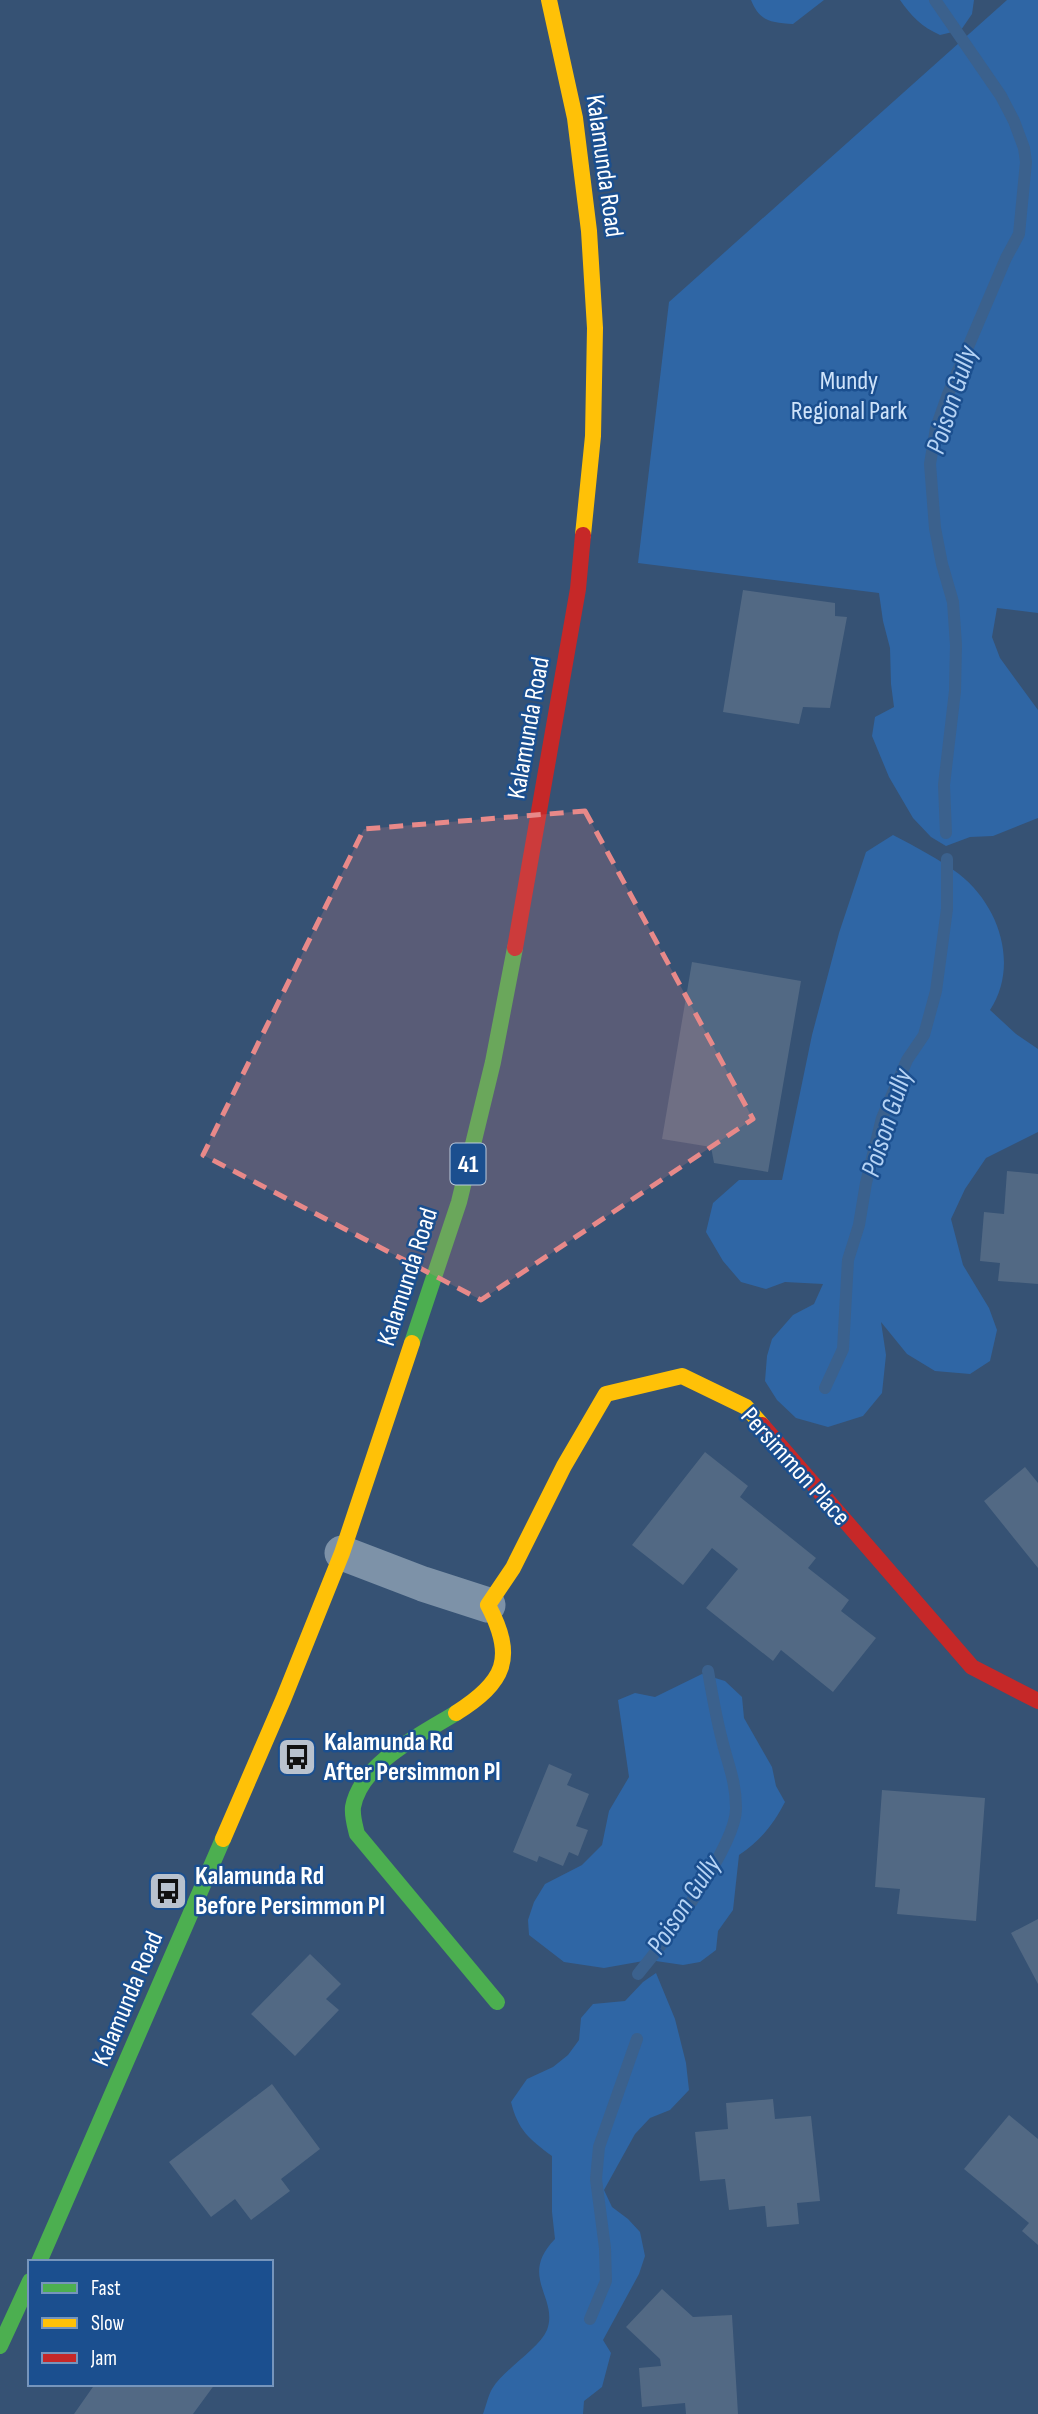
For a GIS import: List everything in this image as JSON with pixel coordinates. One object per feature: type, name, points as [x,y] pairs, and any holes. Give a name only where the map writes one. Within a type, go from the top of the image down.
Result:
[{"type":"main road","name":"Kalamunda Road","points":[[39,2260],[160,1988],[283,1700],[342,1553],[459,1202],[494,1062],[523,911],[578,589],[593,436],[595,328],[589,231],[575,118],[549,0]]},
{"type":"main road","name":"Persimmon Place","points":[[488,1605],[513,1568],[564,1466],[606,1394],[682,1376],[746,1407],[972,1667],[1038,1701]]},
{"type":"main road","points":[[488,1605],[501,1630],[504,1666],[492,1686],[468,1706],[395,1751],[372,1771],[360,1788],[353,1809],[357,1834],[497,2001]]},
{"type":"main road","points":[[0,2346],[28,2285]]},
{"type":"street","points":[[342,1553],[488,1605]]},
{"type":"highlighted area","points":[[585,811],[753,1119],[481,1300],[203,1155],[364,829]]},
{"type":"green space","points":[[751,0],[824,0],[793,24],[767,20],[758,13]]},
{"type":"green space","points":[[900,0],[974,0],[972,14],[961,30],[940,35],[917,20]]},
{"type":"green space","name":"Mundy Regional Park","points":[[1007,0],[1038,0],[1038,613],[997,608],[992,637],[1000,658],[1038,710],[1038,818],[993,836],[970,837],[946,846],[931,837],[913,818],[889,777],[872,736],[875,717],[894,707],[890,648],[879,593],[638,563],[669,302]]},
{"type":"green space","points":[[893,835],[959,874],[973,887],[994,919],[1004,956],[999,993],[990,1010],[1016,1034],[1038,1049],[1038,1132],[986,1158],[965,1189],[951,1219],[963,1265],[989,1308],[997,1330],[990,1361],[970,1374],[935,1371],[907,1354],[881,1322],[886,1355],[882,1393],[863,1416],[828,1427],[796,1418],[777,1400],[765,1381],[767,1356],[772,1339],[793,1315],[814,1304],[823,1284],[785,1282],[766,1289],[741,1282],[723,1261],[706,1232],[713,1203],[739,1180],[782,1180],[812,1035],[839,933],[866,852]]},
{"type":"green space","points":[[702,1674],[725,1681],[742,1697],[744,1718],[772,1767],[776,1786],[785,1802],[765,1832],[739,1855],[733,1910],[718,1931],[716,1950],[700,1962],[683,1965],[649,1960],[604,1968],[564,1962],[529,1935],[528,1920],[534,1902],[545,1884],[582,1865],[602,1845],[609,1811],[629,1777],[618,1700],[635,1693],[655,1697]]},
{"type":"green space","points":[[656,1973],[675,2019],[686,2063],[689,2090],[670,2110],[650,2118],[635,2134],[604,2190],[612,2207],[640,2232],[645,2256],[639,2274],[603,2340],[611,2353],[602,2387],[584,2401],[583,2414],[483,2414],[492,2389],[543,2337],[549,2318],[539,2276],[545,2252],[555,2239],[552,2156],[526,2133],[517,2120],[511,2102],[527,2079],[553,2067],[568,2055],[579,2040],[581,2018],[593,2004],[625,2001]]},
{"type":"building","points":[[743,590],[835,603],[835,616],[847,617],[830,708],[803,707],[799,724],[723,712]]},
{"type":"building","points":[[692,962],[801,981],[768,1172],[714,1163],[711,1147],[662,1139]]},
{"type":"building","points":[[1007,1171],[1038,1174],[1038,1284],[998,1281],[1000,1263],[980,1261],[984,1212],[1004,1214]]},
{"type":"building","points":[[705,1452],[748,1486],[740,1497],[816,1558],[808,1568],[849,1600],[841,1611],[876,1638],[833,1692],[781,1650],[773,1661],[706,1608],[738,1569],[712,1548],[683,1585],[632,1545]]},
{"type":"building","points":[[1025,1467],[1038,1483],[1038,1568],[984,1501]]},
{"type":"building","points":[[549,1764],[572,1774],[567,1785],[589,1794],[576,1826],[588,1830],[578,1856],[569,1852],[563,1866],[539,1856],[537,1862],[513,1852]]},
{"type":"building","points":[[882,1790],[985,1798],[976,1921],[897,1914],[900,1889],[875,1887]]},
{"type":"building","points":[[1038,1919],[1038,1984],[1011,1933]]},
{"type":"building","points":[[310,1954],[341,1984],[326,1999],[339,2010],[295,2056],[251,2014]]},
{"type":"building","points":[[272,2084],[320,2149],[281,2179],[290,2191],[251,2220],[235,2199],[211,2217],[169,2162]]},
{"type":"building","points":[[773,2099],[775,2119],[811,2116],[820,2201],[797,2203],[799,2224],[767,2227],[765,2206],[729,2210],[725,2179],[700,2181],[695,2132],[728,2129],[726,2103]]},
{"type":"building","points":[[1009,2115],[1038,2139],[1038,2245],[1022,2231],[1029,2223],[964,2169]]},
{"type":"building","points":[[662,2289],[693,2317],[732,2315],[738,2414],[686,2414],[685,2403],[642,2407],[639,2368],[661,2366],[660,2359],[626,2327]]},
{"type":"building","points":[[94,2386],[214,2386],[193,2414],[74,2414]]},
{"type":"waterway","name":"Poison Gully","points":[[935,0],[1001,96],[1014,121],[1026,162],[1019,234],[1006,258],[948,394],[936,428],[930,464],[935,528],[953,602],[956,645],[955,691],[944,785],[946,833]]},
{"type":"waterway","name":"Poison Gully","points":[[825,1388],[843,1349],[848,1260],[859,1225],[882,1118],[907,1060],[924,1035],[936,991],[947,909],[947,859]]},
{"type":"waterway","name":"Poison Gully","points":[[638,1974],[697,1894],[725,1845],[733,1825],[735,1790],[708,1671]]},
{"type":"waterway","points":[[590,2319],[606,2281],[605,2248],[596,2179],[599,2147],[637,2039]]},
{"type":"traffic: fast","points":[[412,1343],[459,1202],[493,1062],[515,948]]},
{"type":"traffic: fast","points":[[456,1713],[411,1740],[380,1763],[358,1791],[353,1817],[357,1834],[497,2002]]},
{"type":"traffic: fast","points":[[40,2260],[223,1839]]},
{"type":"traffic: fast","points":[[0,2346],[28,2285]]},
{"type":"traffic: slow","points":[[549,0],[575,118],[589,231],[595,328],[593,436],[583,535]]},
{"type":"traffic: slow","points":[[223,1839],[342,1553],[412,1343]]},
{"type":"traffic: slow","points":[[456,1713],[486,1690],[501,1667],[502,1640],[488,1605],[513,1568],[564,1466],[606,1394],[682,1376],[746,1407],[762,1425]]},
{"type":"traffic: jam","points":[[515,948],[578,589],[583,535]]},
{"type":"traffic: jam","points":[[762,1425],[972,1667],[1038,1701]]},
{"type":"place","name":"Kalamunda Rd After Persimmon Pl","points":[[297,1757]]},
{"type":"place","name":"Kalamunda Rd Before Persimmon Pl","points":[[168,1891]]}]
